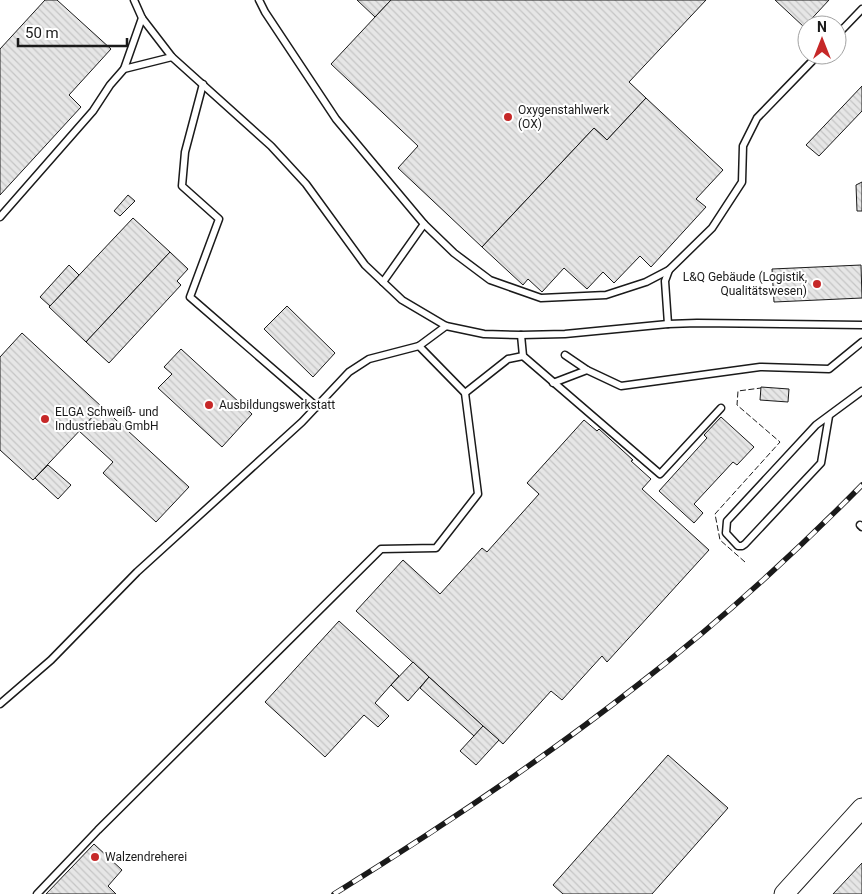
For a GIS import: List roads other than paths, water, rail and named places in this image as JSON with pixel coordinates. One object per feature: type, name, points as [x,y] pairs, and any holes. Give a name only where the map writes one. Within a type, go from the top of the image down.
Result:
[{"type":"main road","points":[[784,894],[862,808]]},
{"type":"lane","points":[[134,0],[142,18],[172,57],[271,146],[306,184],[365,266],[402,300],[446,326],[484,334],[522,335],[575,334],[668,324],[862,325]]},
{"type":"lane","points":[[259,0],[336,119],[424,224],[454,253],[490,280],[541,298],[606,295],[646,282],[669,270],[712,228],[742,182],[743,146],[757,118],[808,65]]},
{"type":"lane","points":[[847,25],[862,10]]},
{"type":"lane","points":[[0,217],[94,112],[110,85],[124,68],[142,18]]},
{"type":"lane","points":[[124,68],[172,57]]},
{"type":"lane","points":[[203,84],[185,152],[182,186],[219,219],[190,297],[317,407]]},
{"type":"lane","points":[[383,282],[424,224]]},
{"type":"lane","points":[[668,324],[665,280],[669,270]]},
{"type":"lane","points":[[0,704],[51,660],[137,572],[234,485],[317,407],[350,372],[369,359],[419,346],[446,326]]},
{"type":"lane","points":[[522,335],[523,356],[552,383],[660,474],[721,408]]},
{"type":"lane","points":[[565,355],[587,370],[621,386],[760,367],[829,368],[862,342]]},
{"type":"lane","points":[[37,894],[98,830],[381,549],[436,548],[478,494],[465,393],[419,346]]},
{"type":"lane","points":[[465,393],[508,359],[523,356]]},
{"type":"lane","points":[[552,383],[587,370]]},
{"type":"lane","points":[[829,416],[821,463],[745,544],[738,546],[726,534],[727,521],[816,425],[862,391]]},
{"type":"railway","points":[[334,894],[490,793],[565,740],[639,684],[754,588],[862,485]]},
{"type":"place","name":"Oxygenstahlwerk (OX)","points":[[508,117]]},
{"type":"place","name":"L&Q Gebäude (Logistik, Qualitätswesen)","points":[[817,284]]},
{"type":"place","name":"Ausbildungswerkstatt","points":[[209,405]]},
{"type":"place","name":"ELGA Schweiß- und Industriebau GmbH","points":[[45,419]]},
{"type":"place","name":"Walzendreherei","points":[[95,857]]}]
